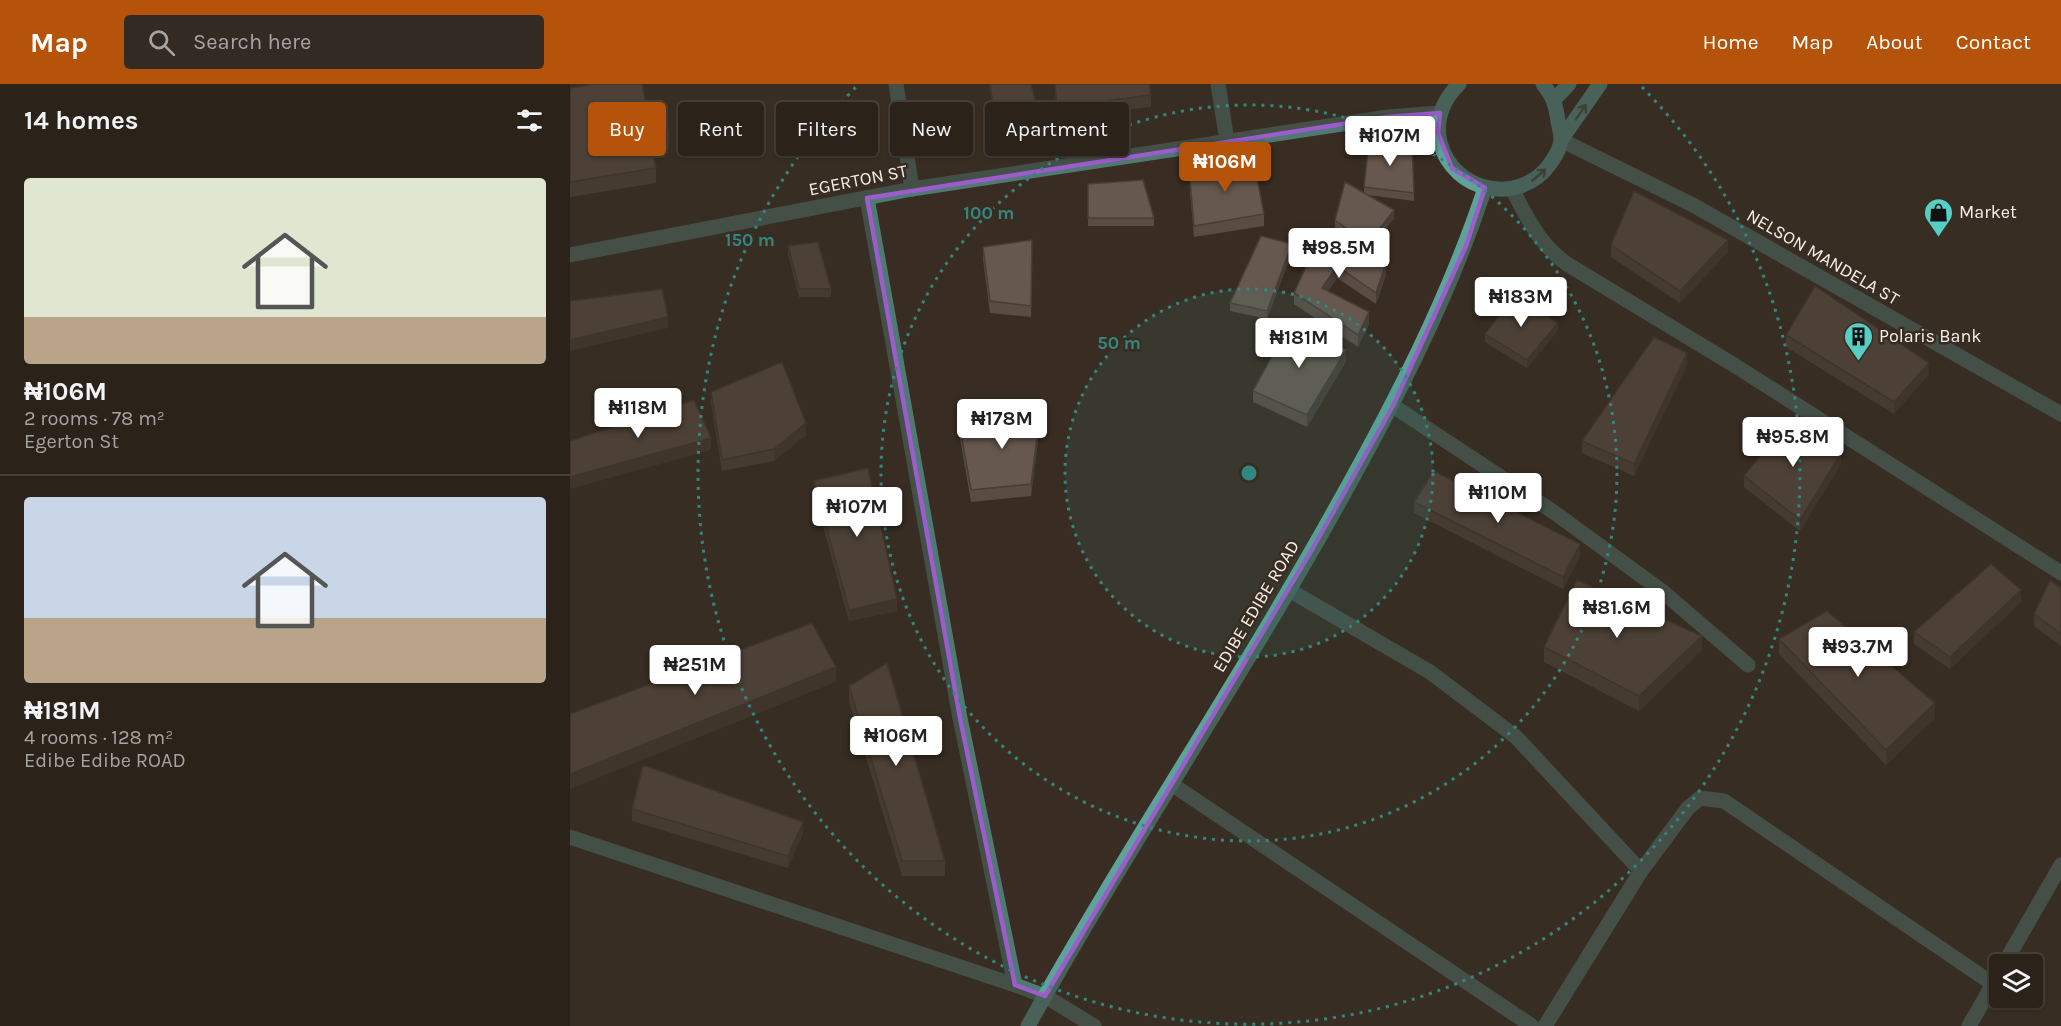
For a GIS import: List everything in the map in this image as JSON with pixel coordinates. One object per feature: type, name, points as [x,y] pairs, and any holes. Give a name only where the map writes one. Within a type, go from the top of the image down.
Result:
[{"type":"main road","points":[[1459,84],[1449,94],[1440,113],[1438,132],[1448,160],[1467,180],[1485,188],[1512,189],[1530,183],[1545,172],[1555,157],[1561,140],[1600,84]]},
{"type":"main road","points":[[1543,84],[1555,99],[1561,140]]},
{"type":"main road","points":[[1555,99],[1569,84]]},
{"type":"main road","name":"EDIBE EDIBE ROAD","points":[[1028,1026],[1288,590],[1393,406],[1466,246],[1485,188]]},
{"type":"street","points":[[896,84],[912,189]]},
{"type":"street","points":[[1218,84],[1227,141]]},
{"type":"street","name":"EGERTON ST","points":[[570,255],[912,189],[1388,117],[1440,113]]},
{"type":"street","name":"NELSON MANDELA ST","points":[[1561,140],[1693,205],[2061,414]]},
{"type":"street","points":[[1512,189],[1536,235],[1550,252],[1575,270],[1734,365],[2061,573]]},
{"type":"street","points":[[867,198],[960,718],[1015,985]]},
{"type":"street","points":[[1393,406],[1555,513],[1653,584],[1748,665]]},
{"type":"street","points":[[1288,590],[1430,672],[1516,737],[1641,871]]},
{"type":"street","points":[[1173,785],[1532,1026]]},
{"type":"street","points":[[1545,1026],[1641,871],[1688,808],[1700,798],[1724,801],[1989,973]]},
{"type":"street","points":[[570,837],[1015,985],[1045,996],[1095,1026]]},
{"type":"street","points":[[2011,954],[2056,888],[2061,865]]},
{"type":"street","points":[[1969,1026],[1989,990]]},
{"type":"highlighted area","points":[[1440,113],[1438,133],[1452,168],[1485,188],[1466,246],[1393,406],[1313,548],[1045,996],[1015,985],[960,718],[867,198],[1388,117]]},
{"type":"building","points":[[595,84],[642,84],[645,102],[588,102],[588,156],[654,156],[656,168],[570,182],[570,88]]},
{"type":"building","points":[[990,84],[1031,84],[1036,102],[993,102]]},
{"type":"building","points":[[1055,84],[1149,84],[1151,95],[1096,102],[1057,102]]},
{"type":"building","points":[[666,118],[669,133],[666,134]]},
{"type":"building","points":[[1369,141],[1412,145],[1414,193],[1364,187]]},
{"type":"building","points":[[1254,162],[1264,214],[1194,226],[1189,169]]},
{"type":"building","points":[[1143,180],[1154,218],[1088,218],[1088,184]]},
{"type":"building","points":[[1345,182],[1394,210],[1368,244],[1335,220]]},
{"type":"building","points":[[1634,191],[1728,240],[1680,291],[1611,245]]},
{"type":"building","points":[[1323,229],[1386,263],[1376,293],[1337,266],[1322,288],[1369,312],[1358,335],[1294,293]]},
{"type":"building","points":[[1261,236],[1292,244],[1267,311],[1230,303]]},
{"type":"building","points":[[1032,240],[1031,306],[990,301],[983,247]]},
{"type":"building","points":[[818,242],[831,289],[799,289],[788,246]]},
{"type":"building","name":"Polaris Bank","points":[[1815,286],[1929,363],[1894,402],[1786,335]]},
{"type":"building","points":[[662,289],[668,317],[570,340],[570,301]]},
{"type":"building","points":[[1514,295],[1558,323],[1527,360],[1485,334]]},
{"type":"building","points":[[1291,321],[1346,350],[1307,415],[1253,391]]},
{"type":"building","points":[[1654,337],[1687,353],[1634,464],[1582,441]]},
{"type":"building","points":[[782,362],[806,423],[774,449],[722,460],[711,392]]},
{"type":"building","points":[[694,400],[711,438],[570,477],[570,441]]},
{"type":"building","points":[[1041,406],[1031,484],[971,490],[960,427]]},
{"type":"building","points":[[1789,419],[1841,453],[1800,520],[1744,476]]},
{"type":"building","points":[[868,468],[897,599],[849,610],[814,481]]},
{"type":"building","points":[[1434,471],[1580,544],[1563,577],[1414,502]]},
{"type":"building","points":[[1991,564],[2021,590],[1950,657],[1914,632]]},
{"type":"building","points":[[1577,580],[1702,636],[1639,696],[1544,647]]},
{"type":"building","points":[[2050,580],[2061,588],[2061,634],[2034,614]]},
{"type":"building","points":[[1827,611],[1935,703],[1886,750],[1779,639]]},
{"type":"building","points":[[812,623],[836,667],[570,774],[570,714]]},
{"type":"building","points":[[887,663],[945,861],[902,861],[849,686]]},
{"type":"building","points":[[643,765],[803,822],[788,856],[632,809]]},
{"type":"place","name":"Market","points":[[1938,238]]},
{"type":"place","name":"Polaris Bank","points":[[1858,362]]}]
